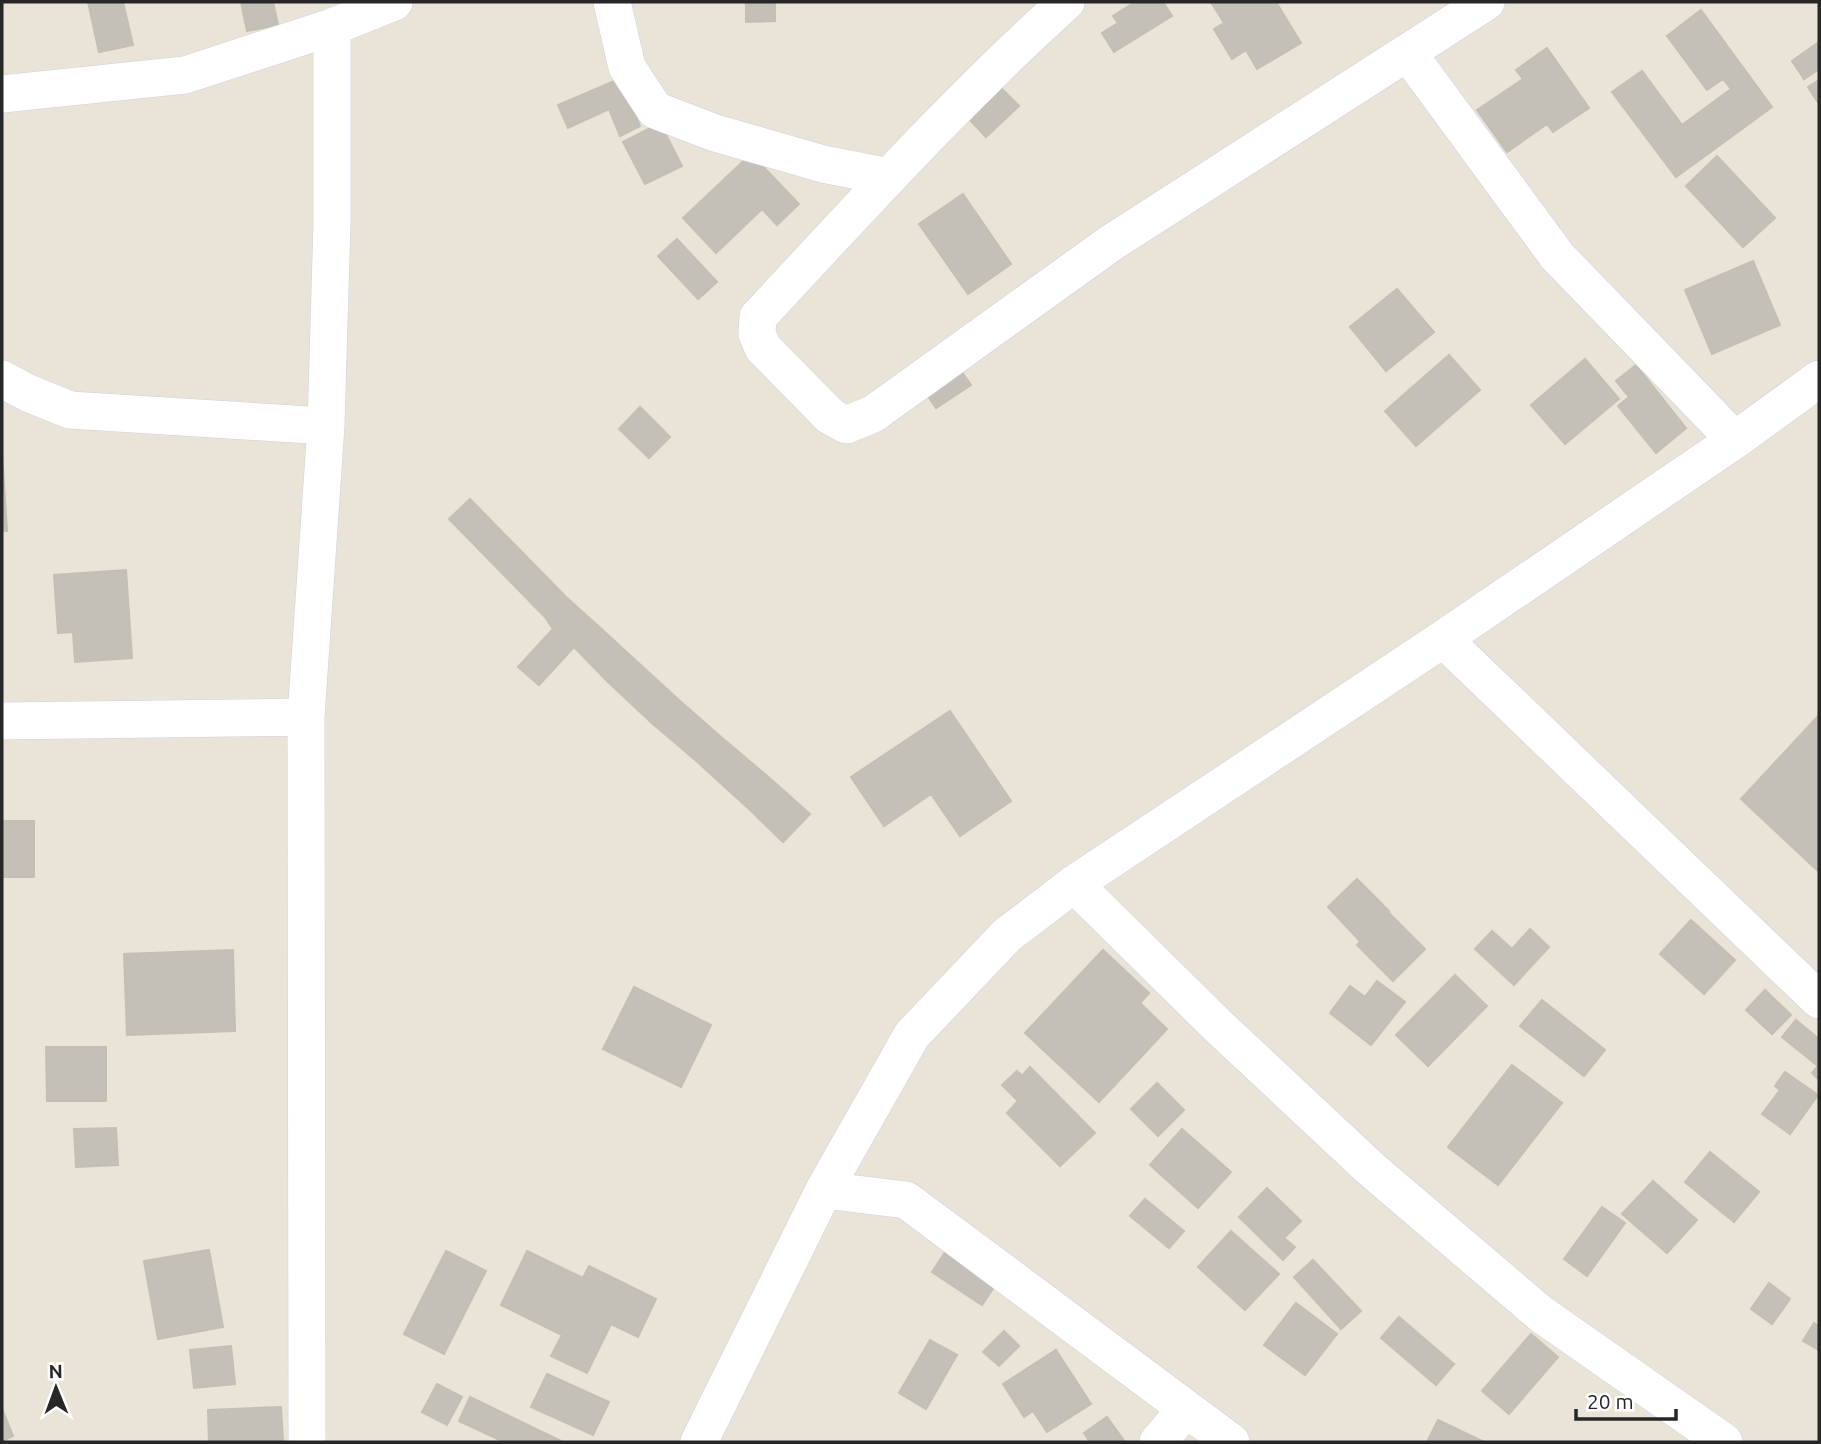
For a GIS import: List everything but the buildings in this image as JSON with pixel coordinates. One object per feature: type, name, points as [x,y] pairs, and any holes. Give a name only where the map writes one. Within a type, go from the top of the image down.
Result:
[{"type":"street","points":[[2,94],[185,75],[332,27],[394,2]]},
{"type":"street","points":[[612,2],[627,68],[655,110],[715,133],[823,164],[889,177]]},
{"type":"street","points":[[1066,2],[1024,40],[889,177],[758,317],[757,334],[763,348],[830,416],[846,425],[873,414],[1111,243],[1486,2]]},
{"type":"street","points":[[307,1442],[306,717],[326,426],[332,220],[332,27]]},
{"type":"street","points":[[1408,53],[1557,256],[1735,440]]},
{"type":"street","points":[[2,379],[70,410],[326,426]]},
{"type":"street","points":[[699,1442],[824,1190],[912,1035],[1007,935],[1074,884],[1443,639],[1735,440],[1819,379]]},
{"type":"street","points":[[1443,639],[1819,1000]]},
{"type":"street","points":[[2,721],[306,717]]},
{"type":"street","points":[[1074,884],[1217,1025],[1392,1187],[1541,1314],[1724,1442]]},
{"type":"street","points":[[824,1190],[906,1200],[1231,1442]]},
{"type":"street","points":[[1158,1442],[1186,1409]]}]
